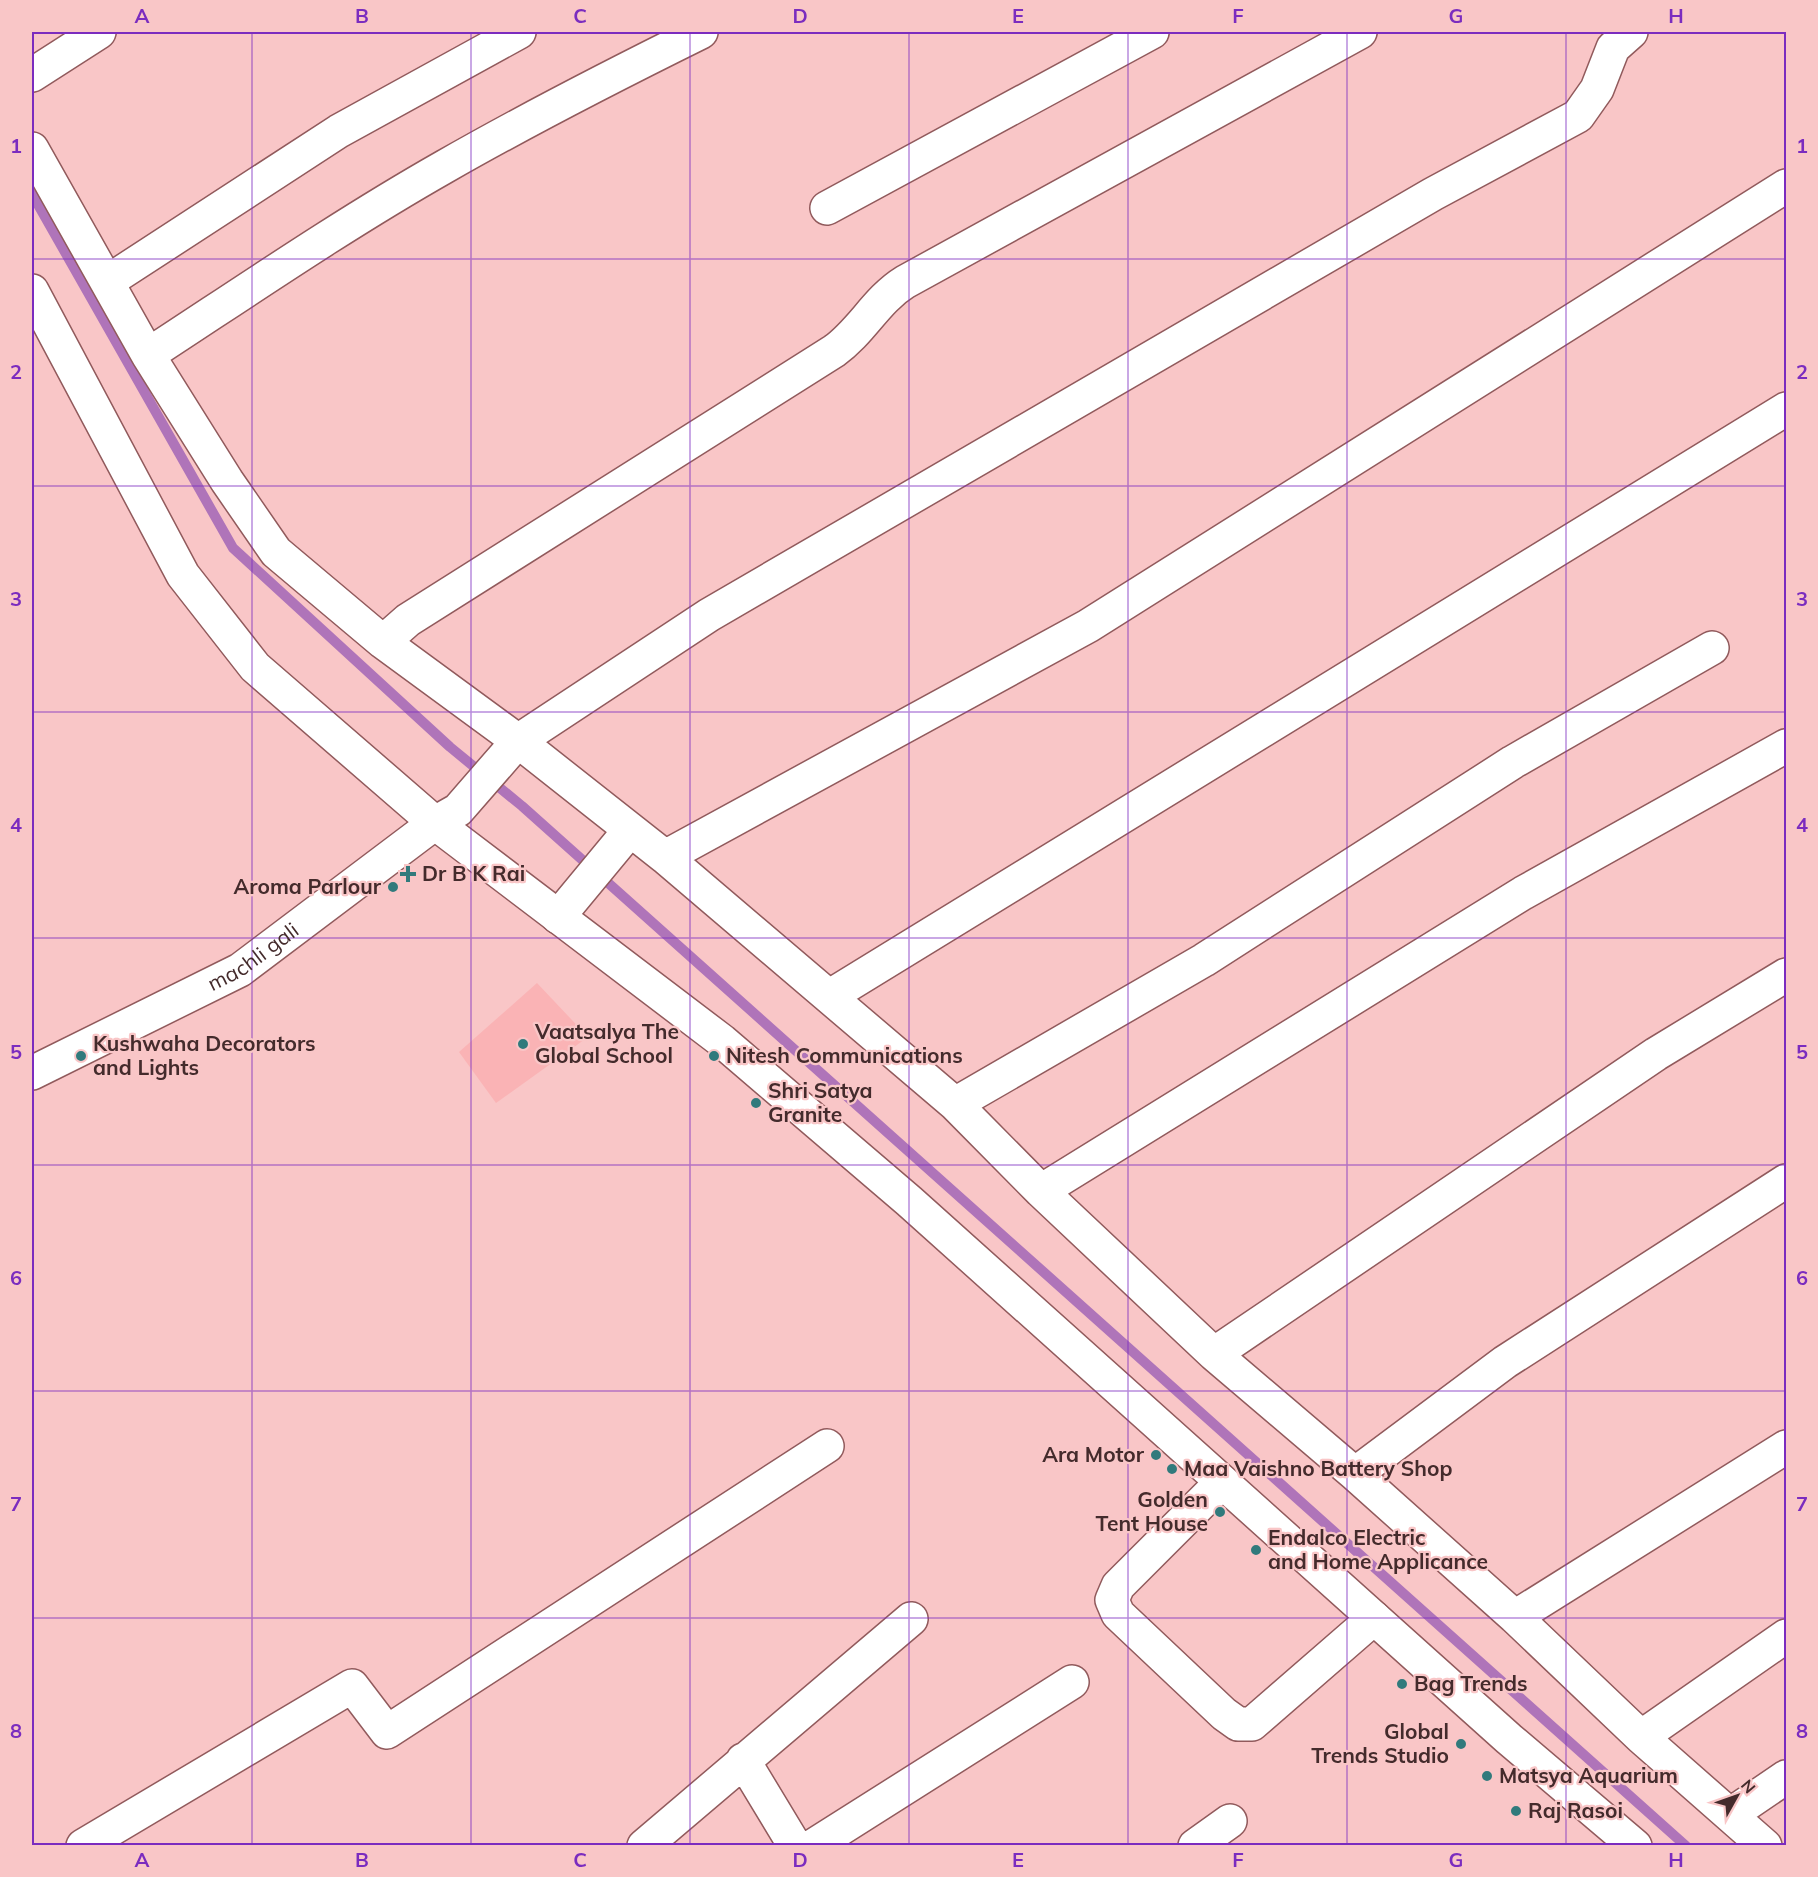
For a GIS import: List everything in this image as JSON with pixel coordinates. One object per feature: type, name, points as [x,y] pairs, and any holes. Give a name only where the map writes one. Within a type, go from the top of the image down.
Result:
[{"type":"street","points":[[32,75],[99,32]]},
{"type":"street","points":[[107,282],[339,131],[519,32]]},
{"type":"street","points":[[148,355],[344,227],[442,168],[536,116],[701,32]]},
{"type":"street","points":[[827,208],[1152,32]]},
{"type":"street","points":[[382,642],[408,620],[834,351],[855,334],[879,301],[905,282],[1360,32]]},
{"type":"street","name":"machli gali","points":[[32,1073],[240,970],[446,817],[509,751],[730,603],[1433,194],[1578,116],[1596,89],[1613,48],[1631,32]]},
{"type":"street","points":[[32,149],[148,355],[227,482],[276,552],[509,751],[624,837],[665,857],[955,1104],[1041,1191],[1214,1354],[1355,1474],[1515,1617],[1641,1737],[1765,1845]]},
{"type":"street","points":[[665,857],[1088,626],[1786,186]]},
{"type":"street","points":[[32,291],[183,575],[255,667],[446,817],[567,906],[909,1201],[1509,1739],[1635,1845]]},
{"type":"street","points":[[830,996],[1786,409]]},
{"type":"street","points":[[955,1104],[1204,960],[1513,762],[1712,648]]},
{"type":"street","points":[[1041,1191],[1523,893],[1786,746]]},
{"type":"street","points":[[567,906],[624,837]]},
{"type":"street","points":[[1214,1354],[1656,1054],[1786,975]]},
{"type":"street","points":[[1355,1474],[1505,1362],[1786,1181]]},
{"type":"street","points":[[83,1845],[352,1686],[387,1732],[827,1446]]},
{"type":"street","points":[[1515,1617],[1786,1447]]},
{"type":"street","points":[[1222,1482],[1118,1586],[1112,1600],[1118,1614],[1224,1714],[1242,1726],[1252,1724],[1374,1618]]},
{"type":"street","points":[[644,1845],[911,1619]]},
{"type":"street","points":[[1641,1737],[1786,1635]]},
{"type":"street","points":[[813,1845],[1072,1682]]},
{"type":"street","points":[[743,1760],[795,1845]]},
{"type":"street","points":[[1730,1815],[1786,1777]]},
{"type":"street","points":[[1195,1845],[1230,1821]]},
{"type":"shaded area","name":"Vaatsalya The Global School","points":[[537,983],[588,1037],[496,1103],[459,1052]]},
{"type":"waterway","points":[[32,194],[233,548],[450,747],[522,806],[1686,1846]]},
{"type":"place","name":"Dr B K Rai","points":[[408,874]]},
{"type":"place","name":"Aroma Parlour","points":[[393,887]]},
{"type":"place","name":"Vaatsalya The Global School","points":[[523,1044]]},
{"type":"place","name":"Kushwaha Decorators and Lights","points":[[81,1056]]},
{"type":"place","name":"Nitesh Communications","points":[[714,1056]]},
{"type":"place","name":"Shri Satya Granite","points":[[756,1103]]},
{"type":"place","name":"Ara Motor","points":[[1156,1455]]},
{"type":"place","name":"Maa Vaishno Battery Shop","points":[[1172,1469]]},
{"type":"place","name":"Golden Tent House","points":[[1220,1512]]},
{"type":"place","name":"Endalco Electric and Home Applicance","points":[[1256,1550]]},
{"type":"place","name":"Bag Trends","points":[[1402,1684]]},
{"type":"place","name":"Global Trends Studio","points":[[1461,1744]]},
{"type":"place","name":"Matsya Aquarium","points":[[1487,1776]]},
{"type":"place","name":"Raj Rasoi","points":[[1516,1811]]}]
